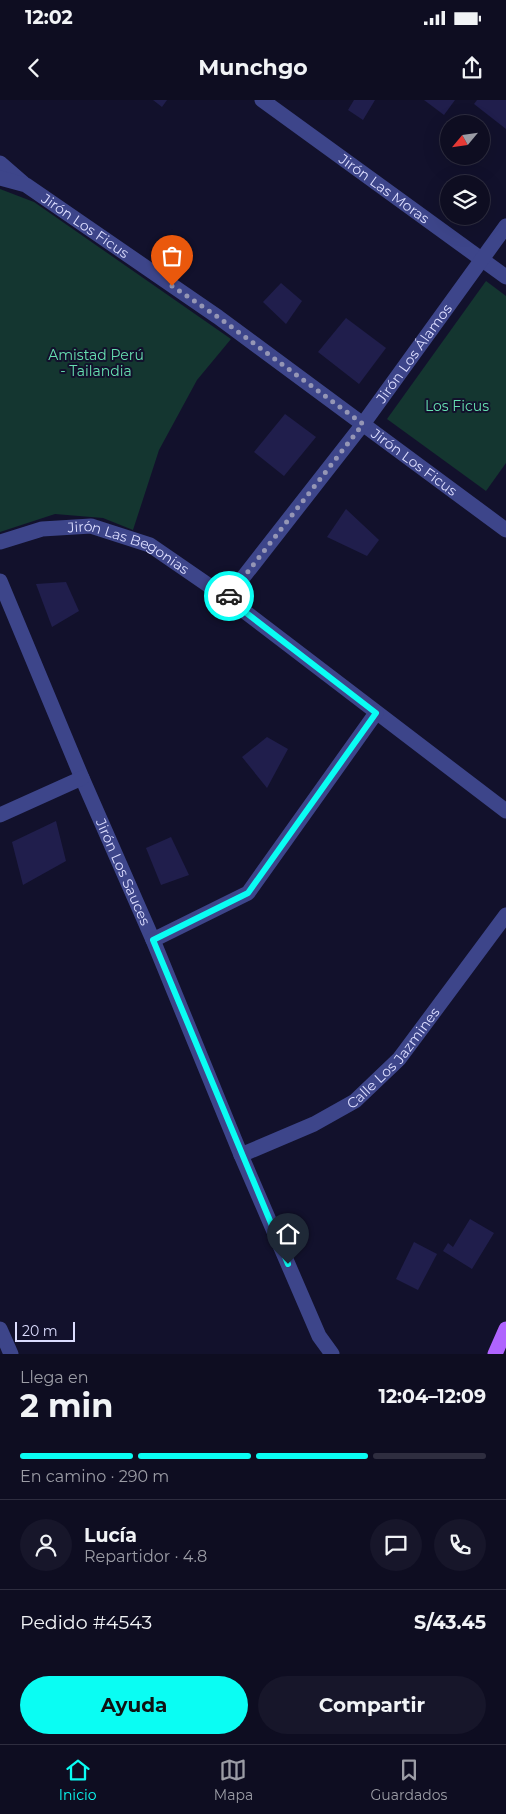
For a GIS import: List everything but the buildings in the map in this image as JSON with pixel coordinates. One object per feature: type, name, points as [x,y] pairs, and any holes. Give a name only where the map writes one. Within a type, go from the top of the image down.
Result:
[{"type":"main road","points":[[495,1354],[506,1330]]},
{"type":"street","name":"Jirón Las Moras","points":[[262,100],[506,277]]},
{"type":"street","points":[[0,163],[26,185]]},
{"type":"street","name":"Jirón Los Ficus","points":[[0,178],[26,185],[218,317],[506,530]]},
{"type":"street","name":"Jirón Los Álamos","points":[[227,598],[363,424],[506,226]]},
{"type":"street","name":"Jirón Las Begonias","points":[[0,542],[42,529],[91,526],[150,545],[227,598],[506,811]]},
{"type":"street","name":"Jirón Los Sauces","points":[[0,581],[82,778],[153,940],[241,1155],[319,1336],[332,1354]]},
{"type":"street","points":[[153,940],[248,893],[376,713]]},
{"type":"street","points":[[0,815],[82,778]]},
{"type":"street","name":"Calle Los Jazmines","points":[[241,1155],[314,1124],[355,1101],[399,1058],[506,915]]},
{"type":"street","points":[[0,1328],[11,1354]]},
{"type":"green space","name":"Amistad Perú - Tailandia","points":[[0,189],[34,202],[231,339],[197,380],[159,450],[133,530],[103,518],[55,514],[0,532]]},
{"type":"green space","name":"Los Ficus","points":[[486,281],[506,296],[506,463],[486,491],[387,419]]},
{"type":"way so far","points":[[172,286],[218,317],[363,424],[229,596]]},
{"type":"route","points":[[229,596],[227,598],[376,713],[248,893],[153,940],[288,1264]]}]
